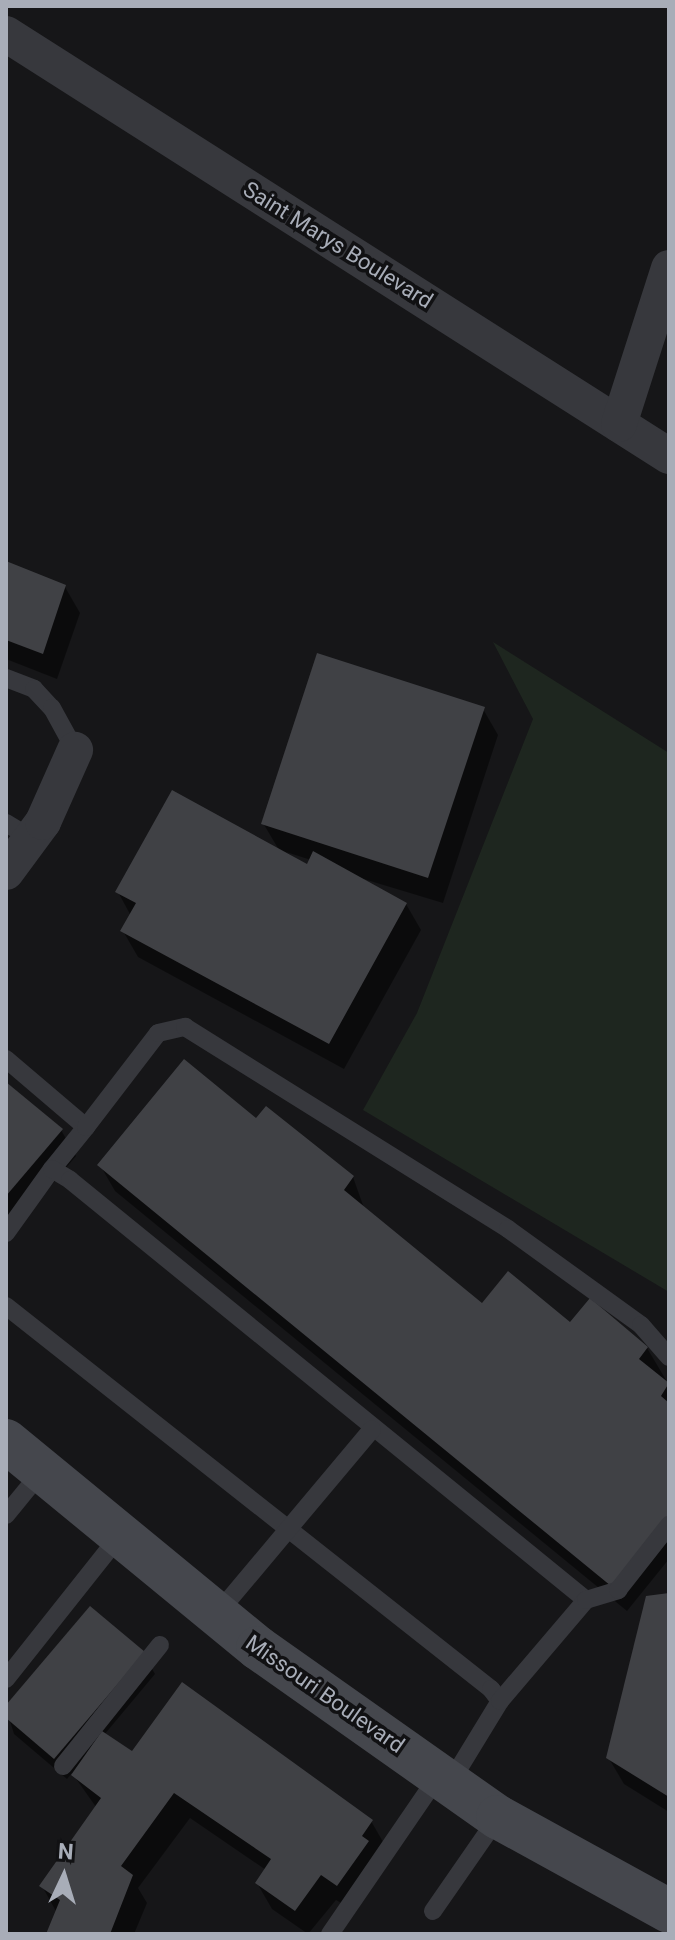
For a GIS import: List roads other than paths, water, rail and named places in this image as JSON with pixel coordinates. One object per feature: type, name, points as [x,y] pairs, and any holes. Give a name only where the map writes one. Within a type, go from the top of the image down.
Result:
[{"type":"main road","name":"Missouri Boulevard","points":[[6,1441],[217,1614],[498,1817],[665,1899]]},
{"type":"street","name":"Saint Marys Boulevard","points":[[6,34],[669,456]]},
{"type":"street","points":[[619,424],[669,268]]},
{"type":"street","points":[[6,872],[18,831],[75,750]]},
{"type":"lane","points":[[6,678],[34,689],[52,708],[75,750]]},
{"type":"lane","points":[[6,1233],[158,1033],[185,1027],[508,1229],[641,1325],[669,1357]]},
{"type":"lane","points":[[6,1059],[86,1127]]},
{"type":"lane","points":[[52,1169],[586,1600]]},
{"type":"lane","points":[[6,1306],[481,1678],[500,1701]]},
{"type":"lane","points":[[217,1614],[372,1429]]},
{"type":"lane","points":[[6,1515],[42,1471]]},
{"type":"lane","points":[[330,1934],[500,1701],[586,1600],[618,1590],[669,1525]]},
{"type":"lane","points":[[6,1679],[120,1535]]},
{"type":"lane","points":[[63,1766],[160,1645]]},
{"type":"lane","points":[[433,1911],[498,1817]]}]
